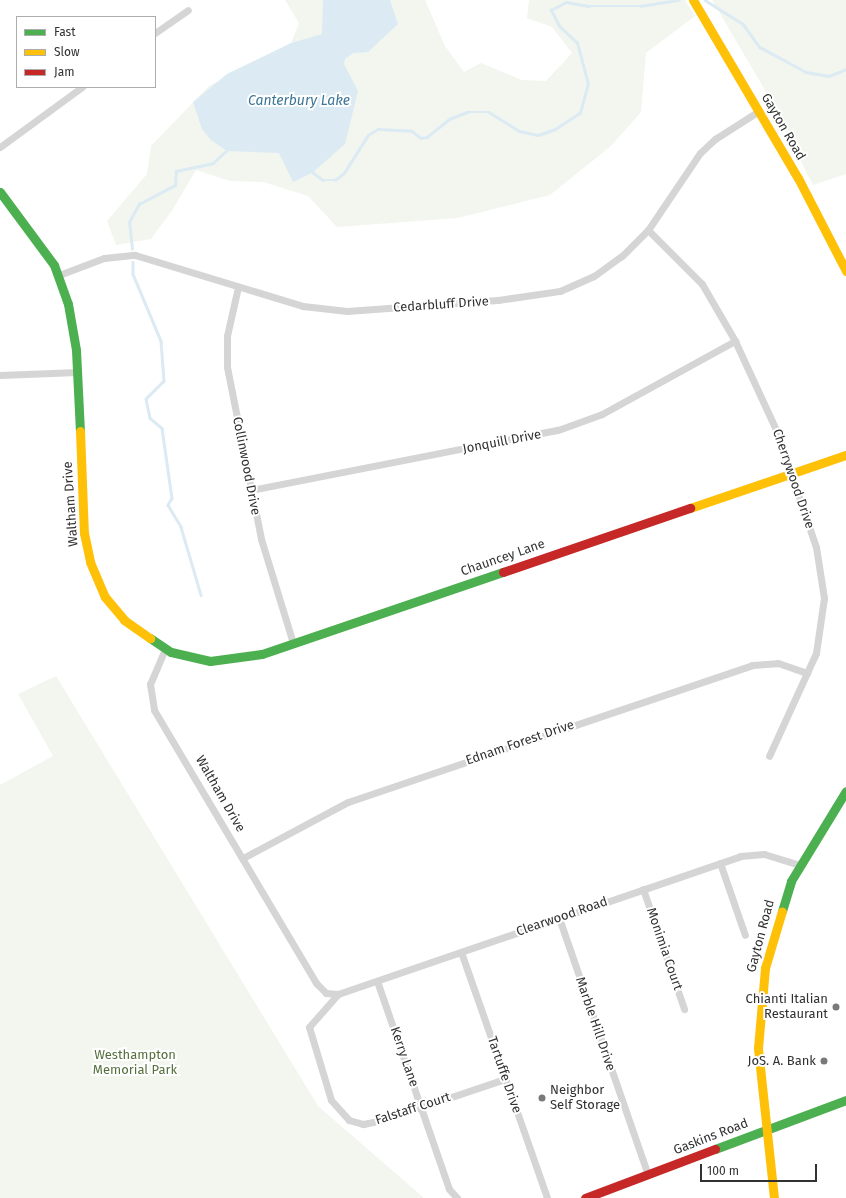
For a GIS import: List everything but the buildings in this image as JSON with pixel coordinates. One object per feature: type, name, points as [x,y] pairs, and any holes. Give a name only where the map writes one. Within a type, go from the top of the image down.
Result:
[{"type":"street","name":"Gayton Road","points":[[693,0],[759,111],[846,271]]},
{"type":"street","points":[[156,32],[188,10]]},
{"type":"street","points":[[0,147],[81,88]]},
{"type":"street","name":"Cedarbluff Drive","points":[[59,275],[104,258],[135,255],[304,306],[342,311],[534,296],[567,288],[594,276],[616,261],[648,230],[700,153],[715,139],[759,111]]},
{"type":"street","name":"Waltham Drive","points":[[0,192],[59,275],[74,334],[78,372],[83,526],[90,562],[112,607],[138,632],[165,649],[150,684],[151,701],[243,858],[326,993]]},
{"type":"street","name":"Cherrywood Drive","points":[[648,230],[702,284],[735,341],[764,402],[792,474],[816,547],[823,580],[822,629],[807,673],[769,756]]},
{"type":"street","name":"Collinwood Drive","points":[[238,287],[226,348],[251,490],[266,557],[293,643]]},
{"type":"street","name":"Jonquill Drive","points":[[251,490],[558,430],[602,414],[735,341]]},
{"type":"street","points":[[0,375],[78,372]]},
{"type":"street","name":"Chauncey Lane","points":[[165,649],[195,659],[227,661],[248,658],[846,455]]},
{"type":"street","name":"Ednam Forest Drive","points":[[243,858],[348,802],[752,665],[778,663],[807,673]]},
{"type":"street","name":"Gayton Road","points":[[774,1198],[758,1048],[761,989],[774,928],[799,865],[846,792]]},
{"type":"street","name":"Clearwood Road","points":[[326,993],[338,994],[720,863],[755,854],[799,865]]},
{"type":"street","points":[[720,863],[745,935]]},
{"type":"street","name":"Monimia Court","points":[[643,889],[684,1009]]},
{"type":"street","name":"Marble Hill Drive","points":[[558,918],[648,1175]]},
{"type":"street","name":"Tartuffe Drive","points":[[461,952],[547,1198]]},
{"type":"street","name":"Kerry Lane","points":[[377,981],[449,1189],[457,1198]]},
{"type":"street","name":"Falstaff Court","points":[[338,994],[309,1027],[335,1109],[349,1120],[363,1124],[421,1108],[505,1079]]},
{"type":"street","name":"Gaskins Road","points":[[585,1198],[846,1100]]},
{"type":"green space","points":[[285,0],[425,0],[445,46],[464,72],[481,63],[522,80],[546,81],[572,53],[552,27],[527,18],[529,0],[685,0],[695,16],[646,53],[641,112],[611,146],[550,195],[458,218],[337,227],[308,196],[263,182],[230,181],[196,170],[173,209],[151,239],[116,245],[107,221],[147,174],[151,146],[209,86],[291,43],[299,23]]},
{"type":"green space","points":[[712,0],[846,0],[846,174],[813,185],[762,85]]},
{"type":"green space","name":"Westhampton Memorial Park","points":[[56,676],[318,1106],[424,1198],[0,1198],[0,785],[53,756],[18,694]]},
{"type":"water","name":"Canterbury Lake","points":[[323,0],[390,0],[398,24],[368,52],[353,53],[345,59],[344,64],[358,91],[345,144],[312,173],[293,182],[279,153],[227,151],[211,140],[202,129],[193,102],[227,74],[291,43],[322,34]]},
{"type":"waterway","points":[[310,170],[323,180],[335,180],[344,173],[368,135],[378,129],[412,131],[421,138],[427,137],[449,119],[467,112],[489,112],[520,131],[538,135],[555,129],[580,113],[588,84],[577,43],[559,26],[551,10],[566,2],[589,6],[640,6],[679,0]]},
{"type":"waterway","points":[[705,0],[743,24],[760,47],[806,72],[829,76],[846,69]]},
{"type":"waterway","points":[[132,249],[129,222],[139,204],[175,185],[176,171],[213,163],[228,149]]},
{"type":"waterway","points":[[133,262],[133,274],[161,341],[164,381],[146,399],[150,418],[162,428],[172,498],[168,505],[181,527],[201,595]]},
{"type":"traffic: fast","points":[[0,192],[54,265],[68,304],[76,350],[80,431]]},
{"type":"traffic: fast","points":[[150,638],[171,652],[210,661],[262,654],[503,572]]},
{"type":"traffic: fast","points":[[782,911],[791,881],[846,791]]},
{"type":"traffic: fast","points":[[715,1149],[846,1100]]},
{"type":"traffic: slow","points":[[693,0],[798,178],[846,271]]},
{"type":"traffic: slow","points":[[80,431],[84,533],[90,562],[105,597],[124,620],[150,638]]},
{"type":"traffic: slow","points":[[690,508],[846,455]]},
{"type":"traffic: slow","points":[[774,1198],[758,1048],[765,968],[782,911]]},
{"type":"traffic: jam","points":[[503,572],[690,508]]},
{"type":"traffic: jam","points":[[585,1198],[715,1149]]},
{"type":"place","name":"Chianti Italian Restaurant","points":[[836,1007]]},
{"type":"place","name":"JoS. A. Bank","points":[[824,1061]]},
{"type":"place","name":"Neighbor Self Storage","points":[[542,1098]]}]
